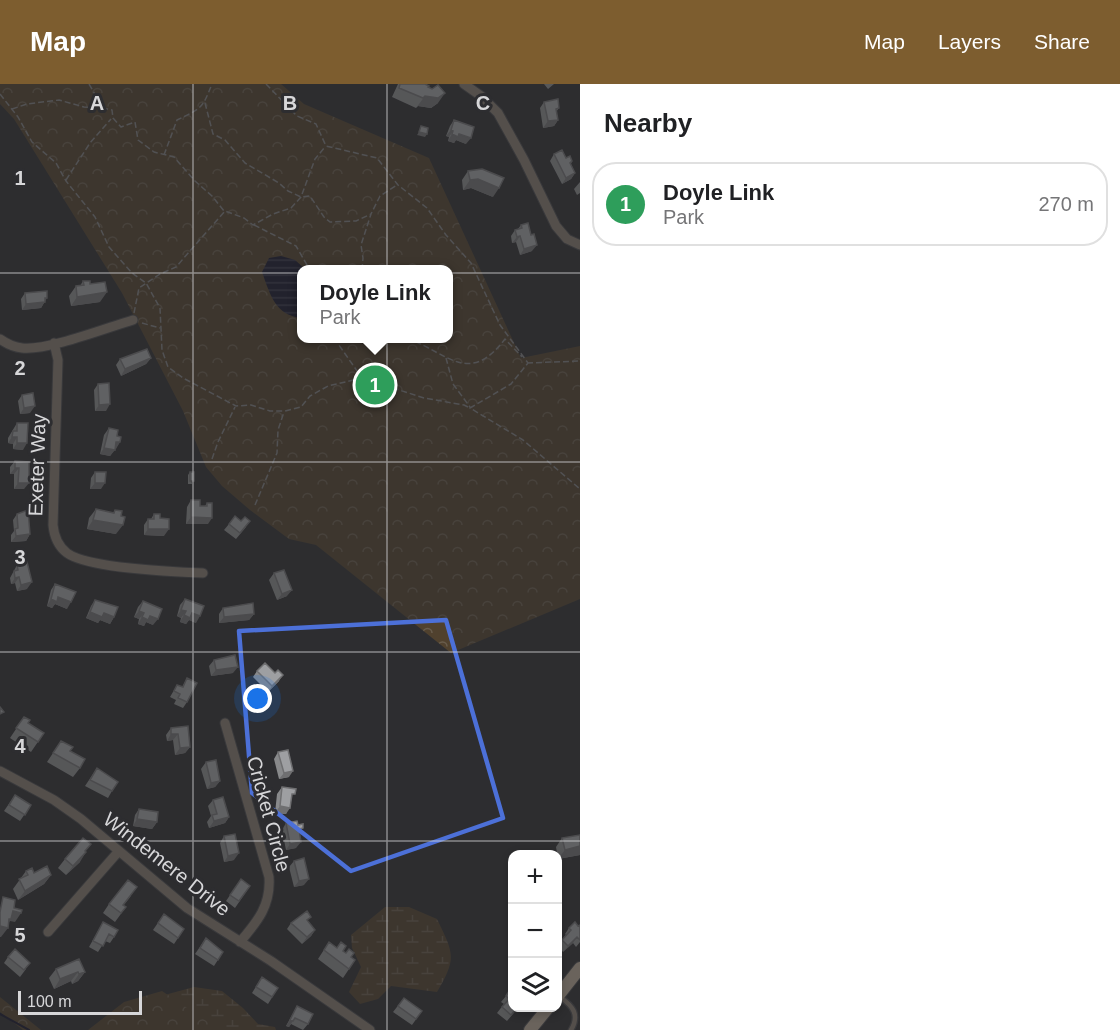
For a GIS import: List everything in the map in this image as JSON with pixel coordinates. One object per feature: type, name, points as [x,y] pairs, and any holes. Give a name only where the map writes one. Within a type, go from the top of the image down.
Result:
[{"type":"main road","points":[[562,990],[580,968]]},
{"type":"main road","points":[[530,1030],[545,1012]]},
{"type":"street","points":[[464,84],[498,113],[556,226],[567,239],[580,246]]},
{"type":"street","points":[[0,339],[20,348],[31,348],[54,344],[133,320]]},
{"type":"street","name":"Exeter Way","points":[[54,344],[58,360],[53,525],[59,544],[69,555],[89,562],[163,571],[203,573]]},
{"type":"street","name":"Cricket Circle","points":[[225,723],[270,887],[263,914],[240,942]]},
{"type":"street","name":"Windemere Drive","points":[[0,771],[54,800],[81,819],[187,908],[330,1001],[370,1030]]},
{"type":"street","points":[[48,932],[118,852]]},
{"type":"lane","points":[[562,998],[572,1006],[578,1018],[572,1030]]},
{"type":"path","points":[[89,84],[103,108]]},
{"type":"path","points":[[164,156],[177,120],[195,112],[205,103],[212,84]]},
{"type":"path","points":[[266,84],[297,116],[316,124],[326,146]]},
{"type":"path","points":[[0,94],[32,142],[56,163],[66,181],[95,217],[109,247],[132,273],[146,283],[160,308],[162,350],[168,367],[183,378],[236,406],[250,405],[270,411],[285,411],[302,407],[310,396],[328,386],[362,378],[424,398],[464,405],[523,440],[580,489]]},
{"type":"path","points":[[11,109],[27,104],[59,100],[84,107],[112,110],[112,118],[90,143],[66,181]]},
{"type":"path","points":[[205,103],[213,134],[225,140],[244,163],[279,183],[288,191],[302,197],[310,196],[330,222],[356,221],[371,214]]},
{"type":"path","points":[[112,118],[121,127],[135,122],[138,140],[154,152],[174,157],[225,211],[244,218],[253,225],[297,246],[307,265]]},
{"type":"path","points":[[326,146],[376,158],[398,185],[428,208],[446,235],[471,263],[500,325],[528,363]]},
{"type":"path","points":[[253,225],[273,214],[291,208],[302,197],[315,159],[326,146]]},
{"type":"path","points":[[362,265],[361,245],[371,214],[380,196],[398,185]]},
{"type":"path","points":[[160,328],[133,320],[139,288],[160,274],[176,267],[225,211]]},
{"type":"path","points":[[418,343],[446,358],[467,365],[485,360],[505,339],[528,363]]},
{"type":"path","points":[[337,343],[362,378]]},
{"type":"path","points":[[446,358],[453,384],[470,408]]},
{"type":"path","points":[[470,408],[511,384],[528,363],[553,360],[580,361]]},
{"type":"path","points":[[212,459],[236,406]]},
{"type":"path","points":[[255,505],[277,453],[278,430],[285,411]]},
{"type":"highlighted area","points":[[446,620],[503,818],[351,871],[252,793],[239,631]]},
{"type":"green space","points":[[0,84],[281,84],[304,104],[429,158],[521,358],[580,346],[580,599],[451,653],[316,545],[289,539],[250,510],[222,486],[206,467],[183,411],[122,293],[14,119],[0,104]]},
{"type":"green space","points":[[385,907],[409,907],[437,919],[450,949],[448,971],[437,992],[391,986],[378,999],[360,1004],[349,992],[361,967],[352,948],[351,935]]},
{"type":"green space","points":[[194,987],[222,991],[258,1024],[275,1027],[276,1030],[116,1030],[146,1000]]},
{"type":"green space","points":[[162,991],[220,1030],[88,1030],[124,1002]]},
{"type":"green space","points":[[0,997],[41,1030],[23,1030],[0,1012]]},
{"type":"shaded area","points":[[281,256],[295,260],[301,265],[297,265],[297,317],[279,308],[271,295],[262,272],[269,258]]},
{"type":"building","points":[[400,84],[425,84],[432,89],[438,85],[445,93],[438,98],[425,96],[423,98],[399,88]]},
{"type":"building","points":[[558,99],[559,108],[556,109],[558,120],[548,121],[544,102]]},
{"type":"building","points":[[454,120],[474,127],[471,138],[452,134]]},
{"type":"building","points":[[421,126],[428,128],[427,134],[419,132]]},
{"type":"building","points":[[562,150],[566,158],[570,156],[572,161],[570,163],[575,173],[566,178],[554,154]]},
{"type":"building","points":[[482,169],[504,178],[499,188],[478,179],[470,180],[468,171]]},
{"type":"building","points":[[528,223],[537,245],[524,249],[520,236],[517,237],[515,230]]},
{"type":"building","points":[[83,281],[90,281],[90,284],[105,282],[107,292],[77,297],[76,286],[84,285]]},
{"type":"building","points":[[47,291],[45,302],[26,304],[25,293]]},
{"type":"building","points":[[147,349],[151,358],[125,369],[120,359]]},
{"type":"building","points":[[109,383],[110,404],[99,405],[98,384]]},
{"type":"building","points":[[33,393],[35,406],[24,408],[22,395]]},
{"type":"building","points":[[17,423],[28,423],[27,443],[17,443],[17,437],[12,437],[13,431],[17,431]]},
{"type":"building","points":[[109,428],[118,430],[117,436],[121,437],[120,442],[116,442],[115,450],[104,448]]},
{"type":"building","points":[[15,461],[29,462],[29,483],[18,483],[19,468],[15,468]]},
{"type":"building","points":[[95,472],[106,472],[105,483],[95,483]]},
{"type":"building","points":[[190,472],[194,472],[194,481],[190,481]]},
{"type":"building","points":[[191,500],[200,500],[200,506],[212,503],[212,518],[191,517]]},
{"type":"building","points":[[96,509],[114,513],[115,510],[122,511],[121,516],[125,517],[123,525],[93,520]]},
{"type":"building","points":[[28,510],[30,534],[16,536],[17,514]]},
{"type":"building","points":[[154,514],[160,514],[160,518],[169,519],[169,529],[148,529],[148,519],[154,519]]},
{"type":"building","points":[[235,516],[241,521],[245,517],[250,521],[240,533],[229,524]]},
{"type":"building","points":[[27,562],[32,582],[21,585],[19,577],[15,578],[14,571],[18,570],[17,565]]},
{"type":"building","points":[[284,570],[292,590],[282,594],[274,573]]},
{"type":"building","points":[[55,584],[76,592],[71,602],[58,597],[57,602],[51,599]]},
{"type":"building","points":[[185,599],[204,606],[200,616],[192,613],[190,618],[184,615],[186,611],[181,610]]},
{"type":"building","points":[[95,600],[118,607],[114,617],[104,613],[102,617],[90,612]]},
{"type":"building","points":[[143,601],[162,609],[158,619],[150,616],[148,620],[142,617],[144,613],[139,611]]},
{"type":"building","points":[[253,603],[254,614],[224,617],[223,608]]},
{"type":"building","points":[[235,655],[238,667],[216,670],[214,660]]},
{"type":"building","points":[[265,663],[275,673],[278,670],[283,675],[272,686],[257,671]]},
{"type":"building","points":[[187,678],[197,683],[187,702],[178,698],[180,694],[174,691],[177,685],[183,687]]},
{"type":"building","points":[[24,717],[30,720],[28,723],[44,733],[38,742],[16,728]]},
{"type":"building","points":[[188,726],[190,747],[180,748],[178,734],[171,734],[171,728]]},
{"type":"building","points":[[61,741],[73,747],[70,751],[85,759],[80,768],[53,753]]},
{"type":"building","points":[[288,750],[293,771],[284,773],[278,752]]},
{"type":"building","points":[[216,760],[220,781],[211,783],[206,762]]},
{"type":"building","points":[[97,768],[118,782],[112,791],[90,780]]},
{"type":"building","points":[[282,787],[296,789],[295,794],[292,794],[290,808],[280,806]]},
{"type":"building","points":[[15,795],[31,805],[25,815],[9,805]]},
{"type":"building","points":[[223,797],[229,817],[214,821],[212,815],[217,814],[213,800]]},
{"type":"building","points":[[139,809],[158,812],[157,822],[137,819]]},
{"type":"building","points":[[297,821],[298,825],[303,824],[303,828],[299,829],[301,842],[290,844],[286,823]]},
{"type":"building","points":[[235,834],[239,853],[228,856],[224,836]]},
{"type":"building","points":[[580,835],[580,846],[565,850],[562,838]]},
{"type":"building","points":[[83,838],[91,844],[73,866],[65,859]]},
{"type":"building","points":[[304,858],[309,879],[299,881],[294,861]]},
{"type":"building","points":[[47,866],[51,875],[25,891],[19,879],[28,875],[26,871],[32,868],[34,873]]},
{"type":"building","points":[[241,879],[250,886],[239,901],[230,895]]},
{"type":"building","points":[[128,880],[137,887],[123,905],[126,907],[121,913],[109,904]]},
{"type":"building","points":[[3,897],[15,900],[14,908],[22,910],[21,913],[13,911],[8,928],[0,926]]},
{"type":"building","points":[[307,911],[311,917],[307,920],[315,930],[307,937],[291,923]]},
{"type":"building","points":[[164,914],[184,929],[178,938],[158,923]]},
{"type":"building","points":[[103,922],[118,930],[114,937],[109,934],[103,946],[93,941]]},
{"type":"building","points":[[575,922],[578,926],[580,925],[580,940],[577,937],[568,946],[562,940],[571,930],[569,928]]},
{"type":"building","points":[[206,938],[223,952],[218,960],[200,948]]},
{"type":"building","points":[[329,942],[337,948],[341,942],[346,946],[343,951],[346,953],[349,949],[354,953],[351,957],[355,960],[349,969],[324,950]]},
{"type":"building","points":[[15,949],[30,963],[24,970],[8,957]]},
{"type":"building","points":[[79,959],[85,972],[79,974],[78,972],[60,979],[56,969]]},
{"type":"building","points":[[262,977],[278,988],[272,997],[256,987]]},
{"type":"building","points":[[404,998],[422,1011],[416,1019],[398,1006]]},
{"type":"building","points":[[508,1000],[508,1012],[514,1012],[511,1015],[502,1007]]},
{"type":"building","points":[[297,1006],[313,1014],[308,1024],[295,1018],[293,1021],[290,1020]]},
{"type":"waterway","points":[[0,1014],[29,1030]]},
{"type":"place","name":"Doyle Link","points":[[375,385]]}]
